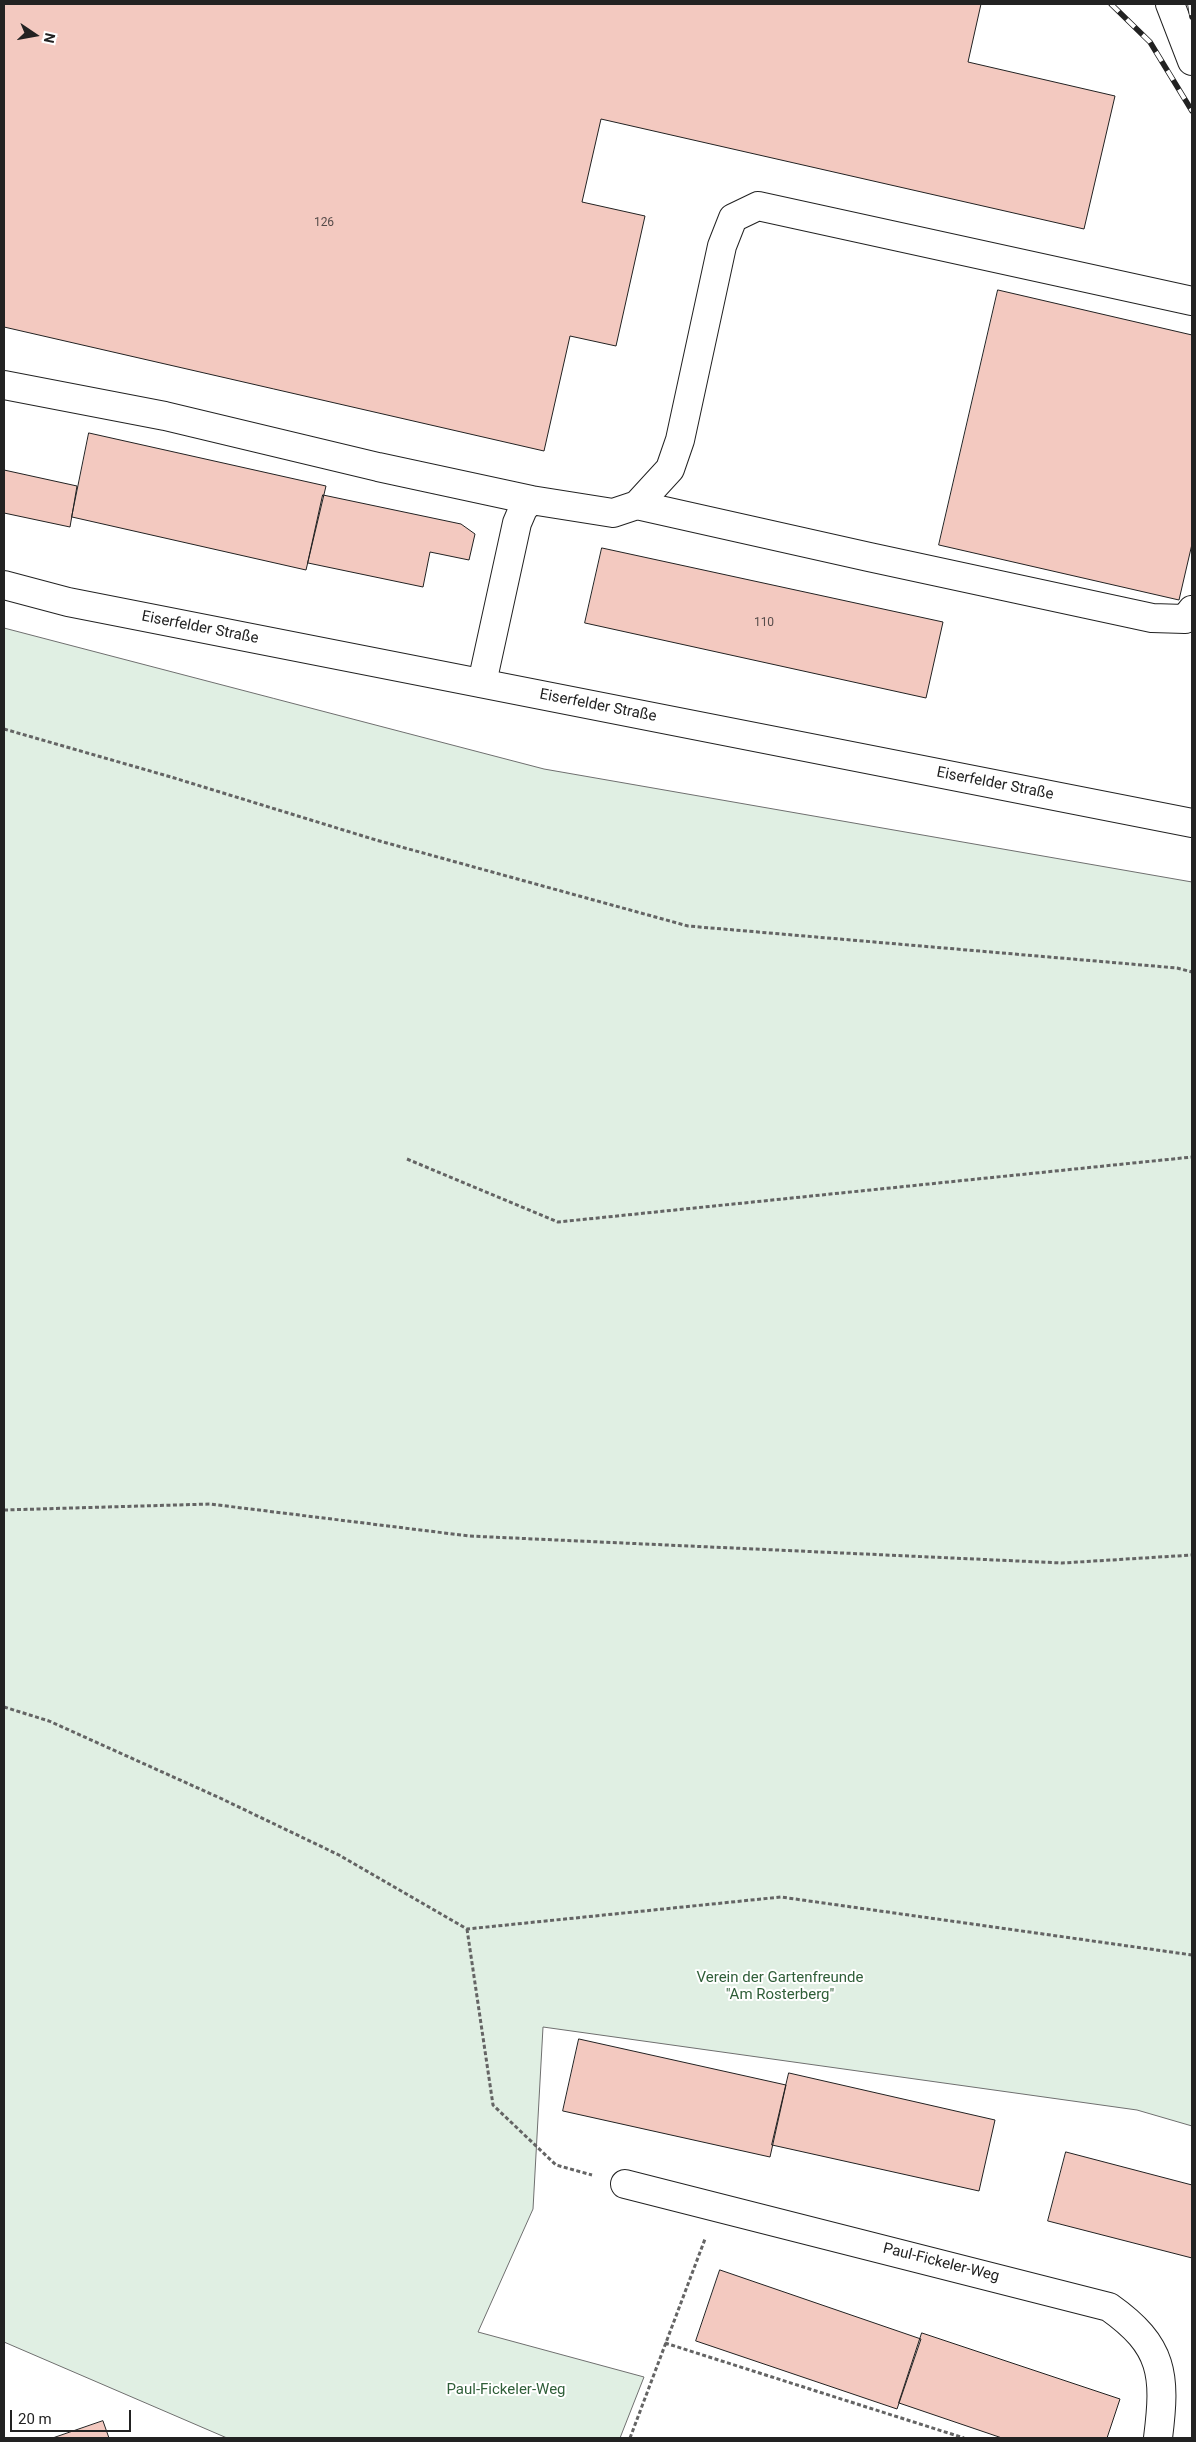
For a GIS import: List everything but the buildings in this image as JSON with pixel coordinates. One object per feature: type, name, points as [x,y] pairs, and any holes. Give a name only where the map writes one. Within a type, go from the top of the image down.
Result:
[{"type":"main road","points":[[1170,4],[1192,61]]},
{"type":"main road","points":[[4,385],[165,416],[378,467],[531,500],[613,514],[637,505],[670,469],[680,440],[722,246],[733,218],[758,206],[1192,301]]},
{"type":"main road","points":[[482,683],[517,523],[522,510],[531,500]]},
{"type":"main road","points":[[637,505],[1152,618],[1185,619],[1192,610]]},
{"type":"main road","name":"Eiserfelder Straße","points":[[4,585],[77,604],[1192,823]]},
{"type":"main road","name":"Paul-Fickeler-Weg","points":[[625,2184],[1109,2307],[1132,2323],[1148,2343],[1160,2366],[1162,2406],[1158,2438]]},
{"type":"path","points":[[4,729],[171,777],[376,840],[688,926],[1177,968],[1192,972]]},
{"type":"path","points":[[406,1159],[558,1222],[1192,1158]]},
{"type":"path","points":[[4,1510],[210,1504],[469,1536],[1062,1562],[1192,1555]]},
{"type":"path","points":[[4,1706],[49,1721],[305,1838],[467,1929],[781,1896],[1192,1955]]},
{"type":"path","points":[[467,1929],[493,2105],[556,2165],[625,2184]]},
{"type":"path","points":[[630,2438],[717,2206]]},
{"type":"path","points":[[665,2343],[964,2438]]},
{"type":"green space","name":"Verein der Gartenfreunde \"Am Rosterberg\"","points":[[4,628],[544,769],[1192,882],[1192,2126],[1137,2110],[543,2027],[533,2209],[478,2332],[644,2377],[620,2438],[227,2438],[4,2342]]},
{"type":"railway","points":[[1111,4],[1150,42],[1192,111]]},
{"type":"railway","points":[[1190,4],[1192,17]]}]
